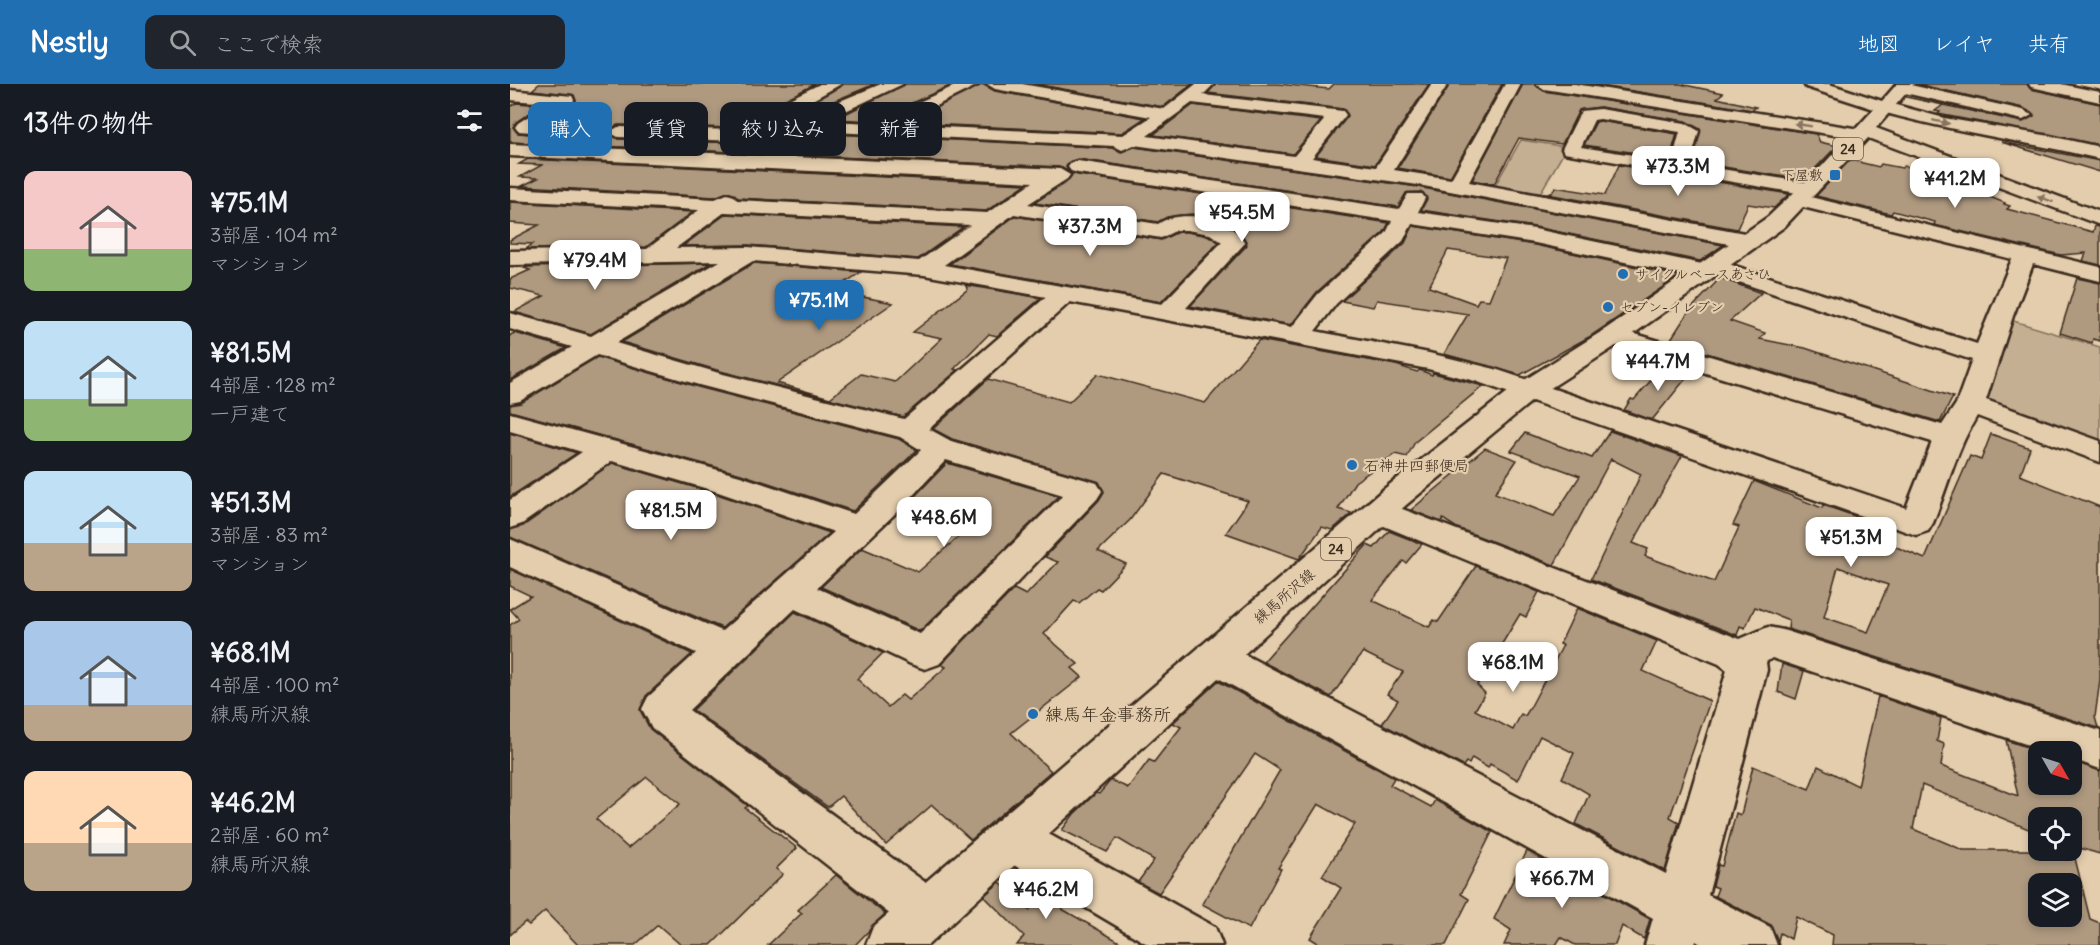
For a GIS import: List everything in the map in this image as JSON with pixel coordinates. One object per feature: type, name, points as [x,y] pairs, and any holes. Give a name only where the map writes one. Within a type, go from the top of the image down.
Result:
[{"type":"street","points":[[510,94],[527,84]]},
{"type":"street","points":[[797,102],[833,84]]},
{"type":"street","points":[[846,105],[895,84]]},
{"type":"street","points":[[933,102],[972,84]]},
{"type":"street","points":[[994,84],[1167,115]]},
{"type":"street","points":[[924,268],[1057,177],[1129,140],[1167,115],[1206,84]]},
{"type":"street","points":[[1382,173],[1440,84]]},
{"type":"street","points":[[1457,186],[1513,84]]},
{"type":"street","points":[[1812,84],[1942,123],[2050,141],[2100,153]]},
{"type":"street","points":[[2037,84],[2100,97]]},
{"type":"street","points":[[1555,85],[1616,89],[1862,132],[2100,219]]},
{"type":"street","points":[[1904,86],[2041,120]]},
{"type":"street","name":"24","points":[[1884,107],[1904,86]]},
{"type":"street","points":[[1600,114],[1616,89]]},
{"type":"street","points":[[1016,102],[1037,92]]},
{"type":"street","points":[[510,94],[566,100],[524,127],[720,135]]},
{"type":"street","points":[[1188,99],[1337,115],[1299,162]]},
{"type":"street","points":[[1248,121],[1263,106]]},
{"type":"street","name":"練馬所沢線","points":[[911,933],[1011,838],[1379,511],[1528,390],[1613,336],[1776,222],[1804,195],[1884,107]]},
{"type":"street","points":[[1679,168],[1690,131],[1600,114],[1587,115],[1571,149],[1679,168],[1804,195],[2025,256],[2100,274]]},
{"type":"street","points":[[955,133],[986,118]]},
{"type":"street","points":[[942,133],[1129,140],[1382,173],[1750,241]]},
{"type":"street","points":[[1218,151],[1233,136]]},
{"type":"street","points":[[510,150],[1057,177]]},
{"type":"street","points":[[652,256],[777,163]]},
{"type":"street","points":[[1078,167],[1535,236],[1709,269],[1986,356]]},
{"type":"street","points":[[1298,336],[1327,298],[1395,237],[1425,181]]},
{"type":"street","points":[[510,194],[992,220]]},
{"type":"street","points":[[1010,207],[1161,231],[1170,225],[1180,223],[1224,230],[1234,238],[1234,243],[1167,313]]},
{"type":"street","points":[[510,258],[748,254],[924,268],[1298,336],[1429,361],[1485,375],[1916,523],[1940,466],[1949,437],[1970,404],[2025,256]]},
{"type":"street","points":[[510,395],[748,254]]},
{"type":"street","points":[[911,933],[666,716],[662,709],[859,528],[925,439],[1064,294]]},
{"type":"street","points":[[510,321],[709,380],[925,439],[1086,491],[925,653],[789,591]]},
{"type":"street","points":[[1613,336],[1949,437]]},
{"type":"street","points":[[1970,404],[2100,452]]},
{"type":"street","points":[[510,422],[795,504],[859,528]]},
{"type":"street","points":[[510,516],[608,449]]},
{"type":"street","points":[[1379,511],[1741,657],[1747,663],[1748,670],[1675,926]]},
{"type":"street","points":[[510,552],[726,650]]},
{"type":"street","points":[[1741,657],[1768,642],[1783,645],[2100,750]]},
{"type":"street","points":[[1214,657],[1675,926],[1752,945]]},
{"type":"street","points":[[1011,838],[1197,945]]},
{"type":"shaded area","points":[[1521,140],[1567,147],[1538,197],[1493,189]]},
{"type":"shaded area","points":[[2010,320],[2100,347],[2100,448],[1980,404]]},
{"type":"building","points":[[539,84],[815,84],[782,102],[720,102],[720,128],[708,127],[708,102],[624,102],[624,125],[612,128],[612,102],[575,102],[574,95],[532,90]]},
{"type":"building","points":[[843,84],[875,84],[832,102],[812,102]]},
{"type":"building","points":[[905,84],[954,84],[914,102],[869,102]]},
{"type":"building","points":[[982,84],[995,91],[1145,118],[1122,133],[942,125],[942,105]]},
{"type":"building","points":[[1035,84],[1192,84],[1163,107]]},
{"type":"building","points":[[1216,84],[1278,84],[1329,89],[1334,84],[1429,84],[1375,165],[1316,156],[1348,116],[1343,109],[1208,93]]},
{"type":"building","points":[[1450,84],[1502,84],[1450,177],[1398,168]]},
{"type":"building","points":[[1523,84],[1534,84],[1544,91],[1816,134],[1820,142],[1837,146],[1804,180],[1693,162],[1700,129],[1685,121],[1600,107],[1579,110],[1562,144],[1519,138],[1494,184],[1472,180]]},
{"type":"building","points":[[1589,84],[1680,84],[1723,93],[1717,98],[1756,107],[1752,110]]},
{"type":"building","points":[[1916,84],[2027,84],[2031,89],[2100,104],[2100,145],[1938,114],[1940,112],[1935,111],[1943,105],[1906,97],[2022,122],[2034,116],[2023,108]]},
{"type":"building","points":[[516,103],[528,104],[528,114],[516,122],[513,127],[518,133],[528,134],[528,143],[510,142],[510,107]]},
{"type":"building","points":[[1193,105],[1321,121],[1293,154],[1153,135]]},
{"type":"building","points":[[858,108],[858,120],[846,120],[846,114]]},
{"type":"building","points":[[1596,122],[1677,134],[1670,158],[1584,145]]},
{"type":"building","points":[[612,135],[618,139],[624,139],[624,147],[612,147]]},
{"type":"building","points":[[846,135],[858,135],[858,156],[942,156],[942,139],[1113,148],[1121,152],[1134,147],[1418,187],[1723,245],[1700,261],[1535,227],[1421,210],[1427,199],[1422,192],[1406,193],[1398,207],[1078,159],[1069,162],[1066,167],[1069,172],[1060,167],[818,156],[846,156]]},
{"type":"building","points":[[708,142],[720,142],[720,152],[708,151]]},
{"type":"building","points":[[2001,142],[2100,161],[2100,172]]},
{"type":"building","points":[[528,159],[1026,184],[986,211],[738,198],[728,192],[715,197],[522,186],[538,178],[520,177],[542,165],[519,164]]},
{"type":"building","points":[[1850,160],[1879,167],[1881,164],[1902,168],[1904,166],[1935,173],[1929,181],[1975,191],[2005,203],[2010,206],[2007,209],[2093,232],[2095,226],[2100,227],[2100,265],[2083,261],[2086,253],[2061,255],[1934,225],[1935,222],[1893,211],[1891,214],[1816,196]]},
{"type":"building","points":[[1619,165],[1789,194],[1774,208],[1748,204],[1737,229],[1542,193],[1552,193],[1555,187],[1605,195]]},
{"type":"building","points":[[1071,173],[1389,223],[1384,232],[1317,292],[1291,325],[1190,306],[1247,245],[1241,233],[1231,225],[1192,214],[1167,217],[1158,222],[1034,203],[1068,181]]},
{"type":"building","points":[[510,202],[693,212],[646,247],[526,249],[533,244],[510,243],[510,240],[539,225],[510,223]]},
{"type":"building","points":[[726,214],[963,227],[918,259],[748,245],[683,246]]},
{"type":"building","points":[[1015,216],[1161,240],[1178,232],[1187,232],[1209,236],[1219,242],[1161,302],[950,264]]},
{"type":"building","points":[[1413,226],[1535,245],[1679,276],[1589,337],[1520,375],[1444,354],[1468,314],[1377,300],[1373,307],[1342,301],[1405,243]],"holes":[[[1448,250],[1506,258],[1489,300],[1479,299],[1476,304],[1429,287]]]},
{"type":"building","points":[[711,263],[591,334],[514,312],[544,296],[510,288],[510,279],[530,270],[524,268],[528,267]]},
{"type":"building","points":[[754,263],[861,272],[833,291],[893,303],[777,383],[830,398],[861,374],[895,382],[942,338],[913,332],[968,289],[965,285],[1041,298],[997,336],[989,334],[954,369],[958,370],[903,417],[720,371],[622,342]]},
{"type":"building","points":[[1720,278],[1761,293],[1730,321],[1765,333],[1760,339],[1805,348],[1953,397],[1940,422],[1669,342],[1689,311]]},
{"type":"building","points":[[2077,278],[2100,283],[2100,341],[2093,339],[2092,343],[2060,333]]},
{"type":"building","points":[[515,333],[566,348],[510,380],[510,335]]},
{"type":"building","points":[[1259,340],[1396,365],[1417,372],[1420,370],[1432,375],[1433,373],[1483,386],[1415,442],[1407,457],[1395,454],[1355,482],[1338,509],[1351,513],[1350,515],[1332,530],[1322,527],[1299,559],[1226,533],[1248,501],[1164,474],[1130,520],[1098,551],[1126,564],[1101,590],[1097,588],[1079,603],[1074,601],[1044,634],[1078,664],[1072,668],[1082,677],[1011,733],[1051,771],[971,840],[932,805],[886,845],[841,796],[828,807],[693,710],[795,612],[883,653],[857,679],[888,707],[902,695],[908,700],[946,667],[942,665],[949,656],[1014,589],[1026,595],[1058,562],[1045,557],[1099,500],[1104,492],[1099,482],[952,439],[933,429],[988,379],[1069,402],[1098,374],[1205,403]]},
{"type":"building","points":[[597,357],[698,387],[899,439],[917,450],[853,511],[741,474],[510,411],[510,405],[521,403]]},
{"type":"building","points":[[1666,363],[1692,371],[1652,420],[1624,410],[1631,399],[1634,400]]},
{"type":"building","points":[[1610,431],[1682,456],[1633,543],[1648,549],[1645,556],[1714,582],[1739,527],[1733,525],[1754,481],[1822,508],[1823,505],[1889,528],[1887,538],[1891,539],[1889,544],[1925,559],[1970,456],[1981,460],[1991,434],[2030,448],[2020,475],[2100,507],[2100,680],[2095,717],[2098,728],[1788,629],[1789,620],[1755,607],[1745,628],[1740,626],[1737,635],[1591,579],[1641,474],[1611,459],[1554,565],[1457,528],[1443,519],[1441,522],[1411,510],[1485,448],[1517,460],[1495,493],[1554,516],[1580,476],[1511,451],[1525,433],[1592,458]],"holes":[[[1838,567],[1888,585],[1868,632],[1824,617]]]},
{"type":"building","points":[[510,433],[577,453],[510,497]]},
{"type":"building","points":[[612,463],[717,494],[830,533],[722,628],[510,537],[510,530],[523,526]]},
{"type":"building","points":[[947,463],[1059,496],[920,631],[821,587],[862,548],[918,572],[979,519],[957,513],[960,510],[914,497]]},
{"type":"building","points":[[1389,531],[1422,544],[1406,563],[1403,561],[1372,600],[1429,627],[1434,620],[1438,622],[1476,566],[1539,592],[1526,617],[1520,614],[1477,685],[1485,693],[1475,710],[1513,730],[1521,714],[1525,716],[1530,708],[1563,645],[1560,644],[1577,608],[1657,641],[1643,671],[1710,701],[1670,817],[1679,822],[1665,871],[1576,824],[1589,794],[1562,778],[1574,753],[1540,736],[1518,780],[1490,764],[1488,768],[1472,758],[1469,764],[1466,762],[1463,766],[1382,724],[1398,700],[1387,694],[1403,672],[1363,652],[1331,697],[1263,662],[1367,545],[1374,548]]},
{"type":"building","points":[[510,569],[692,654],[646,696],[640,710],[650,729],[748,806],[745,808],[797,848],[776,869],[783,874],[711,945],[681,945],[658,925],[635,945],[578,945],[545,911],[529,925],[525,922],[510,935],[510,625],[519,619],[510,609],[531,596],[510,586]],"holes":[[[647,777],[680,804],[628,848],[596,819]]]},
{"type":"building","points":[[1782,664],[1804,671],[1796,699],[1778,692]]},
{"type":"building","points":[[1218,681],[1394,778],[1390,785],[1431,807],[1435,800],[1492,832],[1461,894],[1469,899],[1446,945],[1321,945],[1310,938],[1341,888],[1322,876],[1355,824],[1318,804],[1278,868],[1281,869],[1249,929],[1202,904],[1280,770],[1255,754],[1159,893],[1138,882],[1154,860],[1117,838],[1107,852],[1062,830],[1074,814],[1096,793],[1099,794],[1111,780],[1128,788],[1149,760],[1154,762],[1181,727],[1173,723]]},
{"type":"building","points":[[1878,696],[1941,718],[1937,741],[1944,744],[1941,766],[2018,796],[2006,740],[2028,748],[2028,795],[2082,795],[2082,765],[2100,771],[2100,854],[2082,849],[2082,807],[2028,807],[2028,829],[1922,785],[1913,829],[1963,850],[2028,850],[2028,861],[2076,861],[2079,873],[2028,873],[2028,927],[2082,927],[2082,887],[2090,919],[2100,923],[2100,945],[1832,945],[1833,935],[1796,917],[1791,939],[1780,933],[1778,941],[1771,925],[1715,896],[1718,888],[1713,886],[1718,865],[1722,866],[1736,813],[1741,815],[1753,766],[1809,789],[1818,766],[1858,786]]},
{"type":"building","points":[[1527,851],[1650,919],[1644,939],[1622,926],[1615,945],[1575,945],[1561,937],[1556,945],[1504,945],[1511,930],[1494,919]]},
{"type":"building","points":[[836,875],[885,914],[855,945],[768,945],[802,913],[798,910]]},
{"type":"building","points":[[1000,882],[1029,910],[1045,886],[1068,900],[1062,909],[1125,945],[1017,945],[1024,936],[984,896]]},
{"type":"place","name":"下屋敷","points":[[1835,175]]},
{"type":"place","name":"サイクルベースあさひ","points":[[1623,274]]},
{"type":"place","name":"セブン-イレブン","points":[[1608,307]]},
{"type":"place","name":"石神井四郵便局","points":[[1352,465]]},
{"type":"place","name":"練馬年金事務所","points":[[1033,714]]}]
